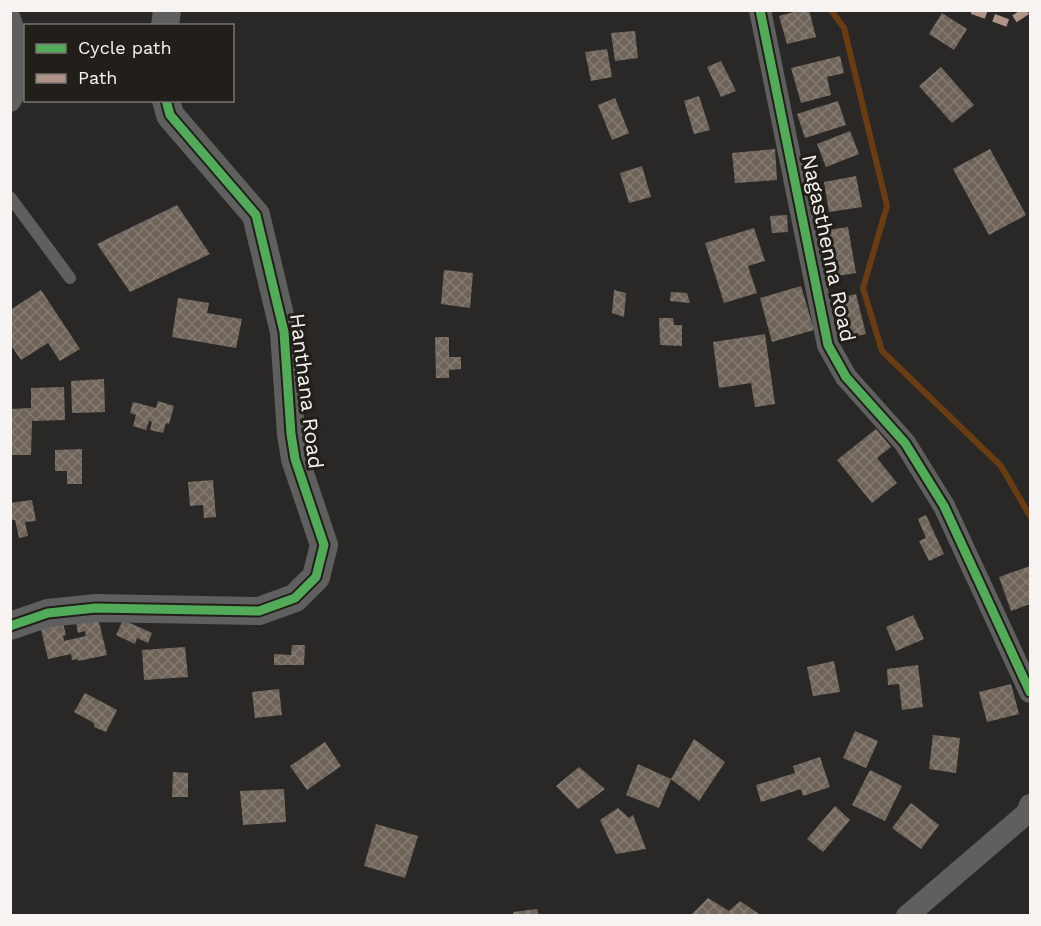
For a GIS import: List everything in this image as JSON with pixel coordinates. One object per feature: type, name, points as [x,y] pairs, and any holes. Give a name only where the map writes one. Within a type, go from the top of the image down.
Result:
[{"type":"street","name":"Nagasthenna Road","points":[[760,10],[828,345],[846,377],[905,442],[944,507],[1030,692]]},
{"type":"street","points":[[10,19],[17,40],[15,94],[10,100]]},
{"type":"street","name":"Hanthana Road","points":[[10,626],[48,613],[96,608],[259,611],[295,598],[316,577],[324,545],[295,459],[291,434],[284,332],[256,215],[170,115],[167,102]]},
{"type":"street","points":[[907,915],[1027,813],[1030,805]]},
{"type":"lane","points":[[10,197],[70,278]]},
{"type":"building","points":[[809,10],[816,37],[787,44],[779,16]]},
{"type":"building","points":[[942,13],[967,29],[954,50],[929,34]]},
{"type":"building","points":[[635,31],[638,58],[615,61],[611,33]]},
{"type":"building","points":[[607,49],[612,77],[591,81],[585,52]]},
{"type":"building","points":[[840,56],[844,73],[827,77],[831,95],[801,103],[791,68]]},
{"type":"building","points":[[721,61],[736,91],[721,97],[707,67]]},
{"type":"building","points":[[941,67],[974,105],[952,123],[919,86]]},
{"type":"building","points":[[699,96],[710,130],[694,134],[684,101]]},
{"type":"building","points":[[615,98],[629,133],[612,140],[598,105]]},
{"type":"building","points":[[838,101],[846,125],[805,138],[797,114]]},
{"type":"building","points":[[850,131],[859,154],[826,167],[817,144]]},
{"type":"building","points":[[775,149],[777,180],[735,183],[732,153]]},
{"type":"building","points":[[990,149],[1026,215],[989,235],[953,169]]},
{"type":"building","points":[[642,166],[651,197],[629,203],[620,173]]},
{"type":"building","points":[[856,176],[862,207],[829,212],[824,182]]},
{"type":"building","points":[[177,205],[210,254],[130,292],[97,244]]},
{"type":"building","points":[[787,215],[788,232],[772,233],[770,216]]},
{"type":"building","points":[[848,227],[856,273],[831,277],[823,231]]},
{"type":"building","points":[[754,228],[765,261],[748,266],[757,293],[724,303],[705,243]]},
{"type":"building","points":[[444,270],[473,273],[470,308],[441,304]]},
{"type":"building","points":[[801,286],[814,330],[772,342],[760,298]]},
{"type":"building","points":[[41,290],[80,349],[60,361],[48,343],[21,360],[10,344],[10,310]]},
{"type":"building","points":[[614,290],[626,293],[624,317],[612,313]]},
{"type":"building","points":[[671,292],[687,293],[690,303],[670,301]]},
{"type":"building","points":[[856,294],[866,334],[844,339],[834,299]]},
{"type":"building","points":[[178,298],[209,303],[207,313],[242,319],[236,348],[172,337]]},
{"type":"building","points":[[659,318],[673,318],[674,325],[682,325],[682,346],[660,345]]},
{"type":"building","points":[[765,334],[775,404],[755,407],[751,383],[719,388],[713,342]]},
{"type":"building","points":[[435,337],[449,337],[449,357],[461,357],[461,369],[449,370],[449,378],[436,378]]},
{"type":"building","points":[[104,379],[105,412],[72,413],[71,381]]},
{"type":"building","points":[[64,387],[65,420],[32,421],[31,455],[11,455],[10,409],[31,408],[31,388]]},
{"type":"building","points":[[158,401],[174,406],[169,424],[166,423],[163,433],[150,430],[152,422],[149,421],[146,430],[133,426],[136,415],[130,413],[133,402],[156,408]]},
{"type":"building","points":[[876,429],[891,447],[877,458],[897,483],[872,503],[837,460]]},
{"type":"building","points":[[82,449],[82,484],[67,484],[67,471],[55,471],[55,450]]},
{"type":"building","points":[[213,480],[216,517],[204,518],[203,505],[190,506],[188,482]]},
{"type":"building","points":[[32,500],[36,521],[25,522],[28,536],[19,538],[15,520],[10,520],[10,503]]},
{"type":"building","points":[[926,515],[944,554],[929,561],[919,541],[926,538],[918,519]]},
{"type":"building","points":[[1030,566],[1030,604],[1011,611],[999,577]]},
{"type":"building","points":[[913,615],[924,639],[896,651],[886,627]]},
{"type":"building","points":[[61,616],[66,635],[63,636],[64,641],[86,636],[85,631],[78,633],[76,623],[98,618],[107,655],[78,661],[77,659],[72,660],[71,654],[48,659],[39,621]]},
{"type":"building","points":[[123,620],[152,633],[148,643],[137,638],[135,644],[116,635]]},
{"type":"building","points":[[292,645],[305,645],[304,665],[274,665],[274,654],[291,655]]},
{"type":"building","points":[[185,647],[188,677],[144,680],[142,650]]},
{"type":"building","points":[[834,661],[840,692],[813,696],[807,667]]},
{"type":"building","points":[[918,665],[923,707],[902,710],[899,684],[888,685],[887,669]]},
{"type":"building","points":[[1011,684],[1019,714],[987,722],[979,692]]},
{"type":"building","points":[[279,689],[282,715],[255,718],[252,692]]},
{"type":"building","points":[[85,693],[117,710],[106,732],[94,727],[94,723],[74,712]]},
{"type":"building","points":[[855,731],[878,741],[866,768],[843,758]]},
{"type":"building","points":[[933,735],[960,738],[956,773],[929,769]]},
{"type":"building","points":[[694,739],[725,762],[699,801],[671,779]]},
{"type":"building","points":[[325,742],[341,766],[307,790],[290,766]]},
{"type":"building","points":[[820,757],[830,787],[803,796],[801,789],[761,802],[756,785],[795,773],[793,766]]},
{"type":"building","points":[[638,764],[671,779],[659,808],[626,795]]},
{"type":"building","points":[[579,767],[605,789],[578,809],[556,786]]},
{"type":"building","points":[[870,770],[902,786],[885,821],[852,805]]},
{"type":"building","points":[[173,772],[188,773],[188,797],[172,797]]},
{"type":"building","points":[[284,789],[286,822],[243,825],[240,791]]},
{"type":"building","points":[[911,803],[939,825],[921,849],[892,828]]},
{"type":"building","points":[[835,806],[850,820],[823,852],[807,839]]},
{"type":"building","points":[[618,808],[629,818],[633,815],[646,849],[616,854],[600,820]]},
{"type":"building","points":[[376,824],[418,836],[405,878],[364,866]]},
{"type":"building","points":[[708,898],[729,911],[740,901],[762,916],[690,916]]},
{"type":"building","points":[[537,909],[539,916],[514,916],[513,912]]},
{"type":"waterway","points":[[831,10],[844,28],[887,206],[863,288],[882,351],[1001,466],[1030,516]]},
{"type":"marked path","points":[[972,10],[1008,23],[1028,10]]},
{"type":"cycle path","points":[[760,10],[828,345],[846,377],[905,443],[944,506],[1030,692]]},
{"type":"cycle path","points":[[10,626],[48,613],[96,608],[259,611],[295,598],[316,577],[324,545],[295,459],[291,434],[284,332],[256,215],[170,115],[167,102]]}]
